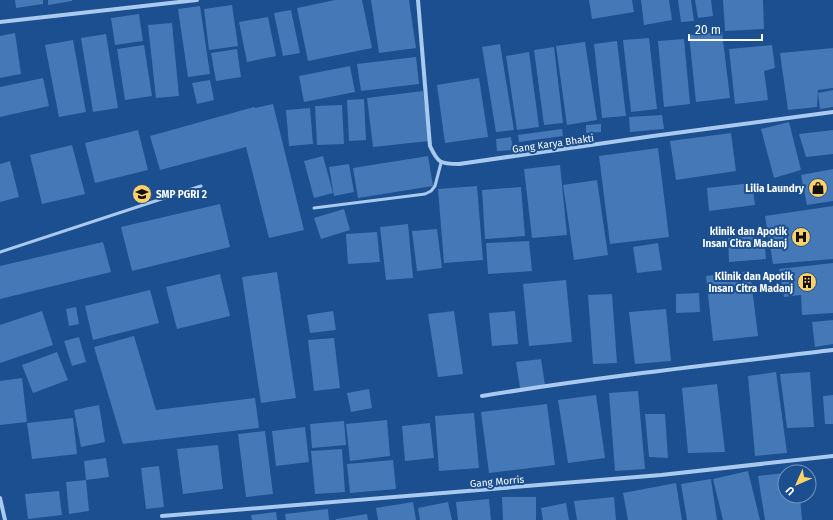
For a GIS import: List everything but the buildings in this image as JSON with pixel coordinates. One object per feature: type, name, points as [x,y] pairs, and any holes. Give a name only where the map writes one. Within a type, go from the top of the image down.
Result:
[{"type":"street","points":[[0,22],[197,0]]},
{"type":"street","points":[[418,0],[430,146],[435,157],[441,162]]},
{"type":"street","name":"Gang Karya Bhakti","points":[[441,162],[448,164],[459,164],[833,112]]},
{"type":"street","points":[[482,396],[644,372],[833,350]]},
{"type":"street","name":"Gang Morris","points":[[162,516],[661,475],[833,456]]},
{"type":"street","points":[[0,498],[5,520]]},
{"type":"lane","points":[[314,208],[426,194],[435,186],[441,162]]},
{"type":"lane","points":[[0,252],[201,186]]},
{"type":"place","name":"Lilia Laundry","points":[[818,188]]},
{"type":"place","name":"SMP PGRI 2","points":[[142,194]]},
{"type":"place","name":"klinik dan Apotik Insan Citra Madanj","points":[[801,237]]},
{"type":"place","name":"Klinik dan Apotik Insan Citra Madanj","points":[[807,282]]}]
